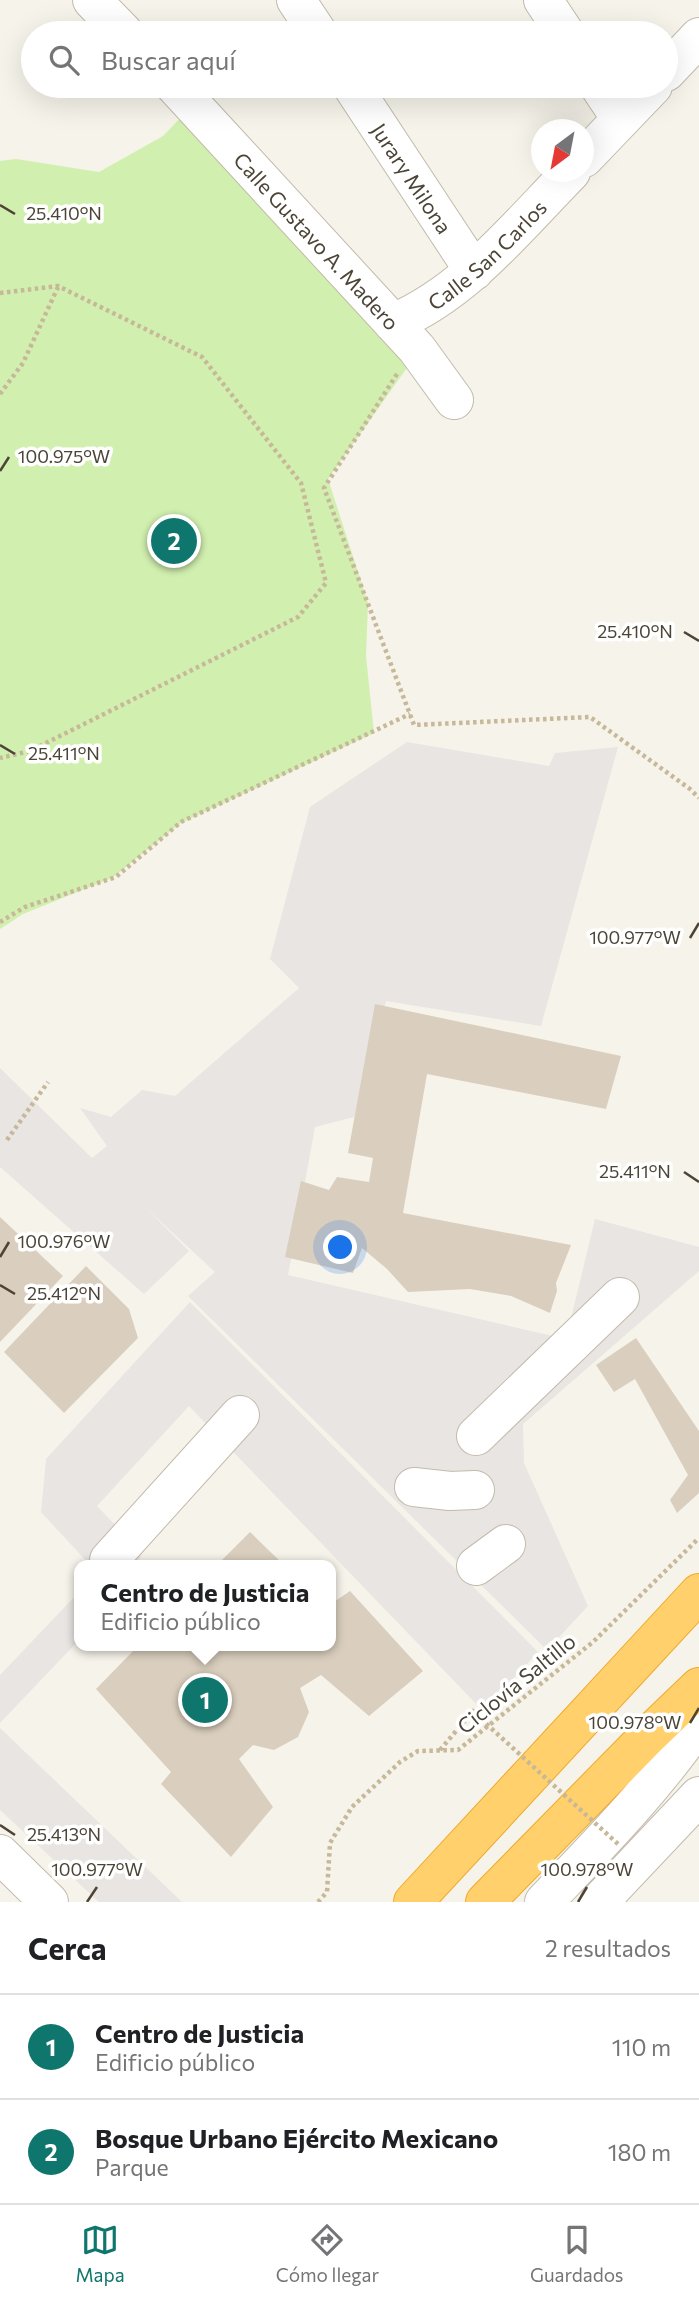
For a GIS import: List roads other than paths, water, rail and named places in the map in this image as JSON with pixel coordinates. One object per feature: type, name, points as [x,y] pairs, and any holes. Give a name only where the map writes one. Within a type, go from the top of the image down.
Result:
[{"type":"highway","points":[[417,1895],[699,1593]]},
{"type":"highway","points":[[485,1902],[699,1687]]},
{"type":"street","points":[[92,0],[112,21]]},
{"type":"street","points":[[296,0],[310,21]]},
{"type":"street","points":[[543,0],[557,21]]},
{"type":"street","points":[[678,59],[699,37]]},
{"type":"street","name":"Calle Gustavo A. Madero","points":[[186,98],[417,349],[454,400]]},
{"type":"street","name":"Jurary Milona","points":[[360,98],[474,271]]},
{"type":"street","points":[[607,98],[621,119]]},
{"type":"street","points":[[594,147],[641,98]]},
{"type":"street","name":"Calle San Carlos","points":[[393,323],[415,314],[437,300],[474,271],[561,182]]},
{"type":"street","points":[[476,1436],[620,1297]]},
{"type":"street","points":[[109,1560],[240,1415]]},
{"type":"street","points":[[414,1487],[450,1491],[475,1490]]},
{"type":"street","points":[[544,1902],[642,1799],[674,1760],[699,1723]]},
{"type":"street","points":[[599,1902],[699,1796]]},
{"type":"street","points":[[0,1854],[49,1902]]},
{"type":"place","name":"Bosque Urbano Ejército Mexicano","points":[[174,541]]},
{"type":"place","name":"Centro de Justicia","points":[[205,1700]]}]
